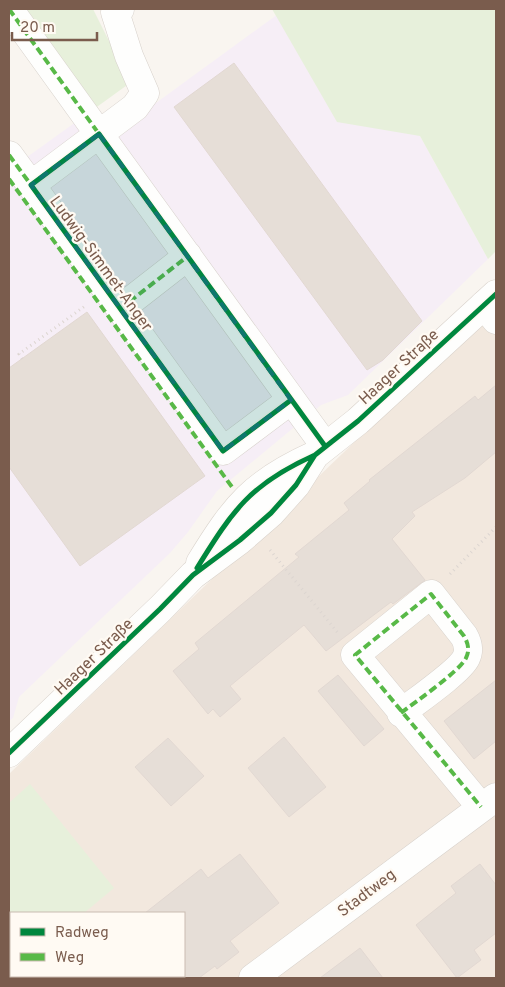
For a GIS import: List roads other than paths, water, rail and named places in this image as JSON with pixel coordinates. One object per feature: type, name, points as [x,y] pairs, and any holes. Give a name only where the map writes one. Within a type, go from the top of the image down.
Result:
[{"type":"street","points":[[9,9],[291,400],[320,451]]},
{"type":"street","name":"Ludwig-Simmet-Anger","points":[[120,9],[115,12],[129,56],[145,93],[135,107],[31,185],[223,451],[291,400]]},
{"type":"street","points":[[9,155],[31,185]]},
{"type":"street","name":"Ludwig-Simmet-Anger","points":[[120,309],[188,256]]},
{"type":"street","name":"Haager Straße","points":[[9,753],[193,575],[240,540],[271,513],[296,485],[320,451],[358,421],[492,306]]},
{"type":"street","name":"Stadtweg","points":[[253,978],[489,802],[401,713],[355,655],[431,594],[464,636],[468,643],[468,652],[460,666],[401,713]]}]
